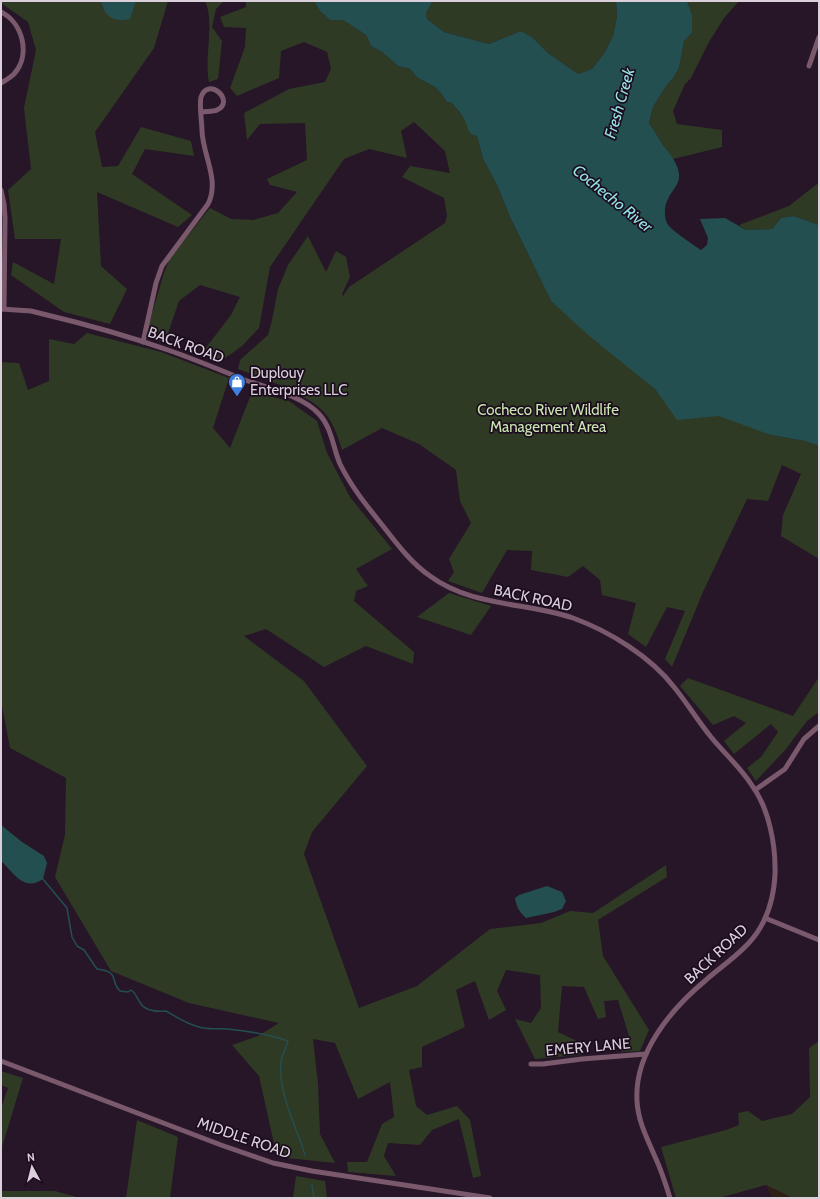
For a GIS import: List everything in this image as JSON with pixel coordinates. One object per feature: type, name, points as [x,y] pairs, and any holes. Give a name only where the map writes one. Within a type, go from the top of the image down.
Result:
[{"type":"street","points":[[1,12],[12,19],[17,25],[20,31],[23,46],[23,54],[18,68],[1,83]]},
{"type":"street","points":[[809,66],[819,37]]},
{"type":"street","points":[[143,342],[156,282],[162,266],[208,204],[213,192],[212,176],[204,146],[201,100],[203,94],[209,90],[216,90],[219,92],[223,98],[220,108],[213,111],[202,112]]},
{"type":"street","points":[[1,190],[5,218],[3,309]]},
{"type":"street","name":"BACK ROAD","points":[[3,309],[31,311],[172,351],[289,396],[311,407],[318,413],[328,428],[338,458],[355,492],[395,542],[426,574],[450,588],[479,598],[553,613],[577,620],[612,637],[636,651],[658,669],[671,683],[711,737],[745,774],[756,790],[765,813],[774,851],[774,888],[764,918],[760,928],[742,949],[696,989],[662,1028],[646,1054],[638,1079],[638,1111],[646,1136],[661,1170],[670,1198]]},
{"type":"street","points":[[756,790],[785,769],[804,738],[819,726]]},
{"type":"street","points":[[764,918],[819,940]]},
{"type":"street","name":"EMERY LANE","points":[[531,1064],[646,1054]]},
{"type":"street","name":"MIDDLE ROAD","points":[[1,1061],[228,1148],[274,1164],[490,1198]]},
{"type":"shaded area","points":[[766,1185],[784,1194],[793,1198],[772,1198]]},
{"type":"green space","points":[[1,1],[101,1],[103,8],[134,6],[136,1],[168,1],[154,48],[95,132],[102,167],[118,166],[141,127],[191,141],[194,156],[145,149],[132,174],[192,215],[178,227],[97,192],[101,266],[127,289],[110,324],[64,312],[11,275],[13,262],[54,284],[61,239],[15,239],[8,190],[31,169],[24,108],[36,50],[28,22],[1,3]]},
{"type":"green space","points":[[205,1],[224,1],[216,9],[212,27],[222,41],[218,79],[209,82],[209,19]]},
{"type":"green space","name":"Cocheco River Wildlife Management Area","points":[[246,1],[314,1],[320,11],[330,20],[343,20],[366,35],[371,46],[382,52],[398,66],[410,69],[418,78],[435,87],[447,102],[452,103],[477,136],[483,159],[498,187],[510,217],[551,301],[656,390],[724,415],[771,435],[805,441],[819,446],[819,559],[781,536],[783,515],[801,474],[782,465],[768,501],[747,499],[703,592],[672,667],[665,659],[685,611],[667,607],[646,647],[628,634],[636,603],[602,595],[600,580],[583,566],[568,577],[531,570],[532,551],[507,550],[482,593],[448,581],[454,572],[449,559],[471,523],[460,501],[456,470],[419,444],[382,428],[342,450],[329,419],[317,406],[300,395],[288,390],[288,388],[238,369],[240,360],[268,335],[278,289],[288,265],[308,236],[326,272],[336,251],[346,257],[350,277],[342,294],[343,296],[349,287],[445,223],[447,216],[444,198],[402,177],[410,166],[450,173],[445,151],[414,122],[401,131],[407,158],[369,149],[344,159],[270,267],[259,328],[242,346],[220,362],[201,354],[231,315],[240,297],[200,285],[179,301],[165,342],[145,337],[170,258],[210,208],[231,219],[253,220],[278,213],[297,192],[270,185],[267,179],[307,160],[305,123],[260,124],[247,140],[244,113],[289,89],[325,82],[331,69],[327,52],[304,42],[281,51],[279,78],[237,96],[230,88],[245,47],[246,28],[224,27],[220,17],[246,7]]},
{"type":"green space","points":[[433,1],[616,1],[617,17],[613,36],[605,52],[592,69],[578,74],[548,53],[532,37],[521,31],[489,44],[444,32],[427,19],[426,13]]},
{"type":"green space","points":[[687,1],[739,1],[724,18],[709,42],[691,78],[685,84],[673,111],[677,124],[722,130],[722,147],[673,159],[652,127],[649,125],[653,107],[679,68],[684,41],[692,33],[692,15]]},
{"type":"green space","points":[[817,184],[819,186],[819,225],[794,216],[781,218],[772,229],[746,230],[739,225],[789,206]]},
{"type":"green space","points":[[87,333],[161,352],[229,378],[213,428],[230,448],[252,392],[289,401],[317,421],[327,453],[350,497],[392,549],[356,569],[368,586],[356,591],[354,601],[414,652],[413,664],[366,646],[324,667],[266,629],[244,636],[304,681],[367,766],[312,832],[304,854],[359,1008],[417,986],[490,929],[541,923],[570,911],[593,913],[666,865],[667,877],[598,920],[603,956],[649,1030],[640,1051],[621,1052],[620,1037],[629,1036],[618,1000],[604,1001],[606,1017],[598,1019],[584,987],[562,986],[558,1032],[577,1041],[580,1055],[535,1059],[515,1019],[531,1023],[541,1008],[540,975],[506,970],[497,991],[506,1010],[489,1020],[475,981],[456,990],[465,1027],[422,1047],[422,1067],[409,1070],[416,1106],[427,1115],[457,1106],[470,1120],[481,1176],[473,1178],[459,1119],[432,1130],[420,1145],[388,1143],[384,1156],[396,1176],[348,1172],[347,1162],[367,1162],[382,1124],[394,1117],[390,1082],[358,1099],[335,1043],[313,1039],[318,1084],[320,1134],[335,1163],[277,1157],[259,1076],[232,1045],[258,1036],[279,1023],[189,1003],[111,971],[55,877],[65,835],[66,778],[10,748],[1,706],[1,362],[19,363],[28,390],[49,381],[49,339],[74,344]]},
{"type":"green space","points":[[449,593],[491,606],[471,635],[417,617]]},
{"type":"green space","points":[[819,677],[819,712],[807,721],[786,749],[756,781],[747,768],[761,757],[778,732],[771,724],[734,754],[724,741],[746,723],[734,716],[713,725],[680,686],[688,678],[793,716]]},
{"type":"green space","points":[[819,1041],[819,1198],[793,1198],[766,1185],[719,1198],[676,1198],[661,1147],[726,1130],[739,1125],[738,1113],[748,1111],[762,1121],[792,1114],[810,1097],[809,1048]]},
{"type":"green space","points":[[1,1071],[23,1078],[1,1150],[1,1108],[8,1088],[1,1085]]},
{"type":"green space","points":[[137,1120],[178,1137],[170,1198],[126,1198]]},
{"type":"green space","points":[[296,1176],[325,1181],[327,1198],[293,1198]]},
{"type":"green space","points":[[1,1191],[55,1191],[80,1198],[1,1198]]},
{"type":"water","points":[[101,1],[136,1],[130,19],[119,20],[111,18],[108,15]]},
{"type":"water","points":[[314,1],[433,1],[426,13],[427,19],[444,32],[489,44],[521,31],[532,37],[548,53],[578,74],[592,69],[605,52],[613,36],[617,17],[616,1],[687,1],[692,15],[692,33],[684,41],[679,68],[653,107],[649,124],[673,158],[679,174],[677,184],[666,205],[666,220],[669,226],[701,250],[707,245],[708,238],[700,219],[725,218],[746,230],[772,229],[781,218],[794,216],[819,225],[819,446],[805,441],[771,435],[719,416],[677,420],[656,390],[587,334],[551,301],[510,217],[498,187],[483,159],[477,136],[469,132],[466,122],[452,103],[447,102],[435,87],[418,78],[410,69],[398,66],[382,52],[371,46],[366,35],[343,20],[330,20],[320,11]]},
{"type":"water","points":[[1,825],[22,842],[44,856],[47,863],[43,879],[30,884],[20,880],[1,861]]},
{"type":"water","points":[[547,886],[562,892],[566,901],[562,909],[526,918],[516,904],[515,898],[519,895]]},
{"type":"waterway","points":[[42,878],[67,908],[72,937],[77,946],[84,950],[97,969],[104,970],[112,974],[120,991],[128,992],[131,990],[141,1004],[149,1010],[166,1011],[195,1026],[209,1029],[227,1029],[250,1032],[273,1036],[288,1041],[281,1062],[282,1086],[288,1109],[305,1155]]},
{"type":"waterway","points":[[312,1185],[314,1198]]},
{"type":"place","name":"Duplouy Enterprises LLC","points":[[237,397]]},
{"type":"water label","name":"Fresh Creek","points":[[619,103]]},
{"type":"water label","name":"Cochecho River","points":[[613,198]]}]
